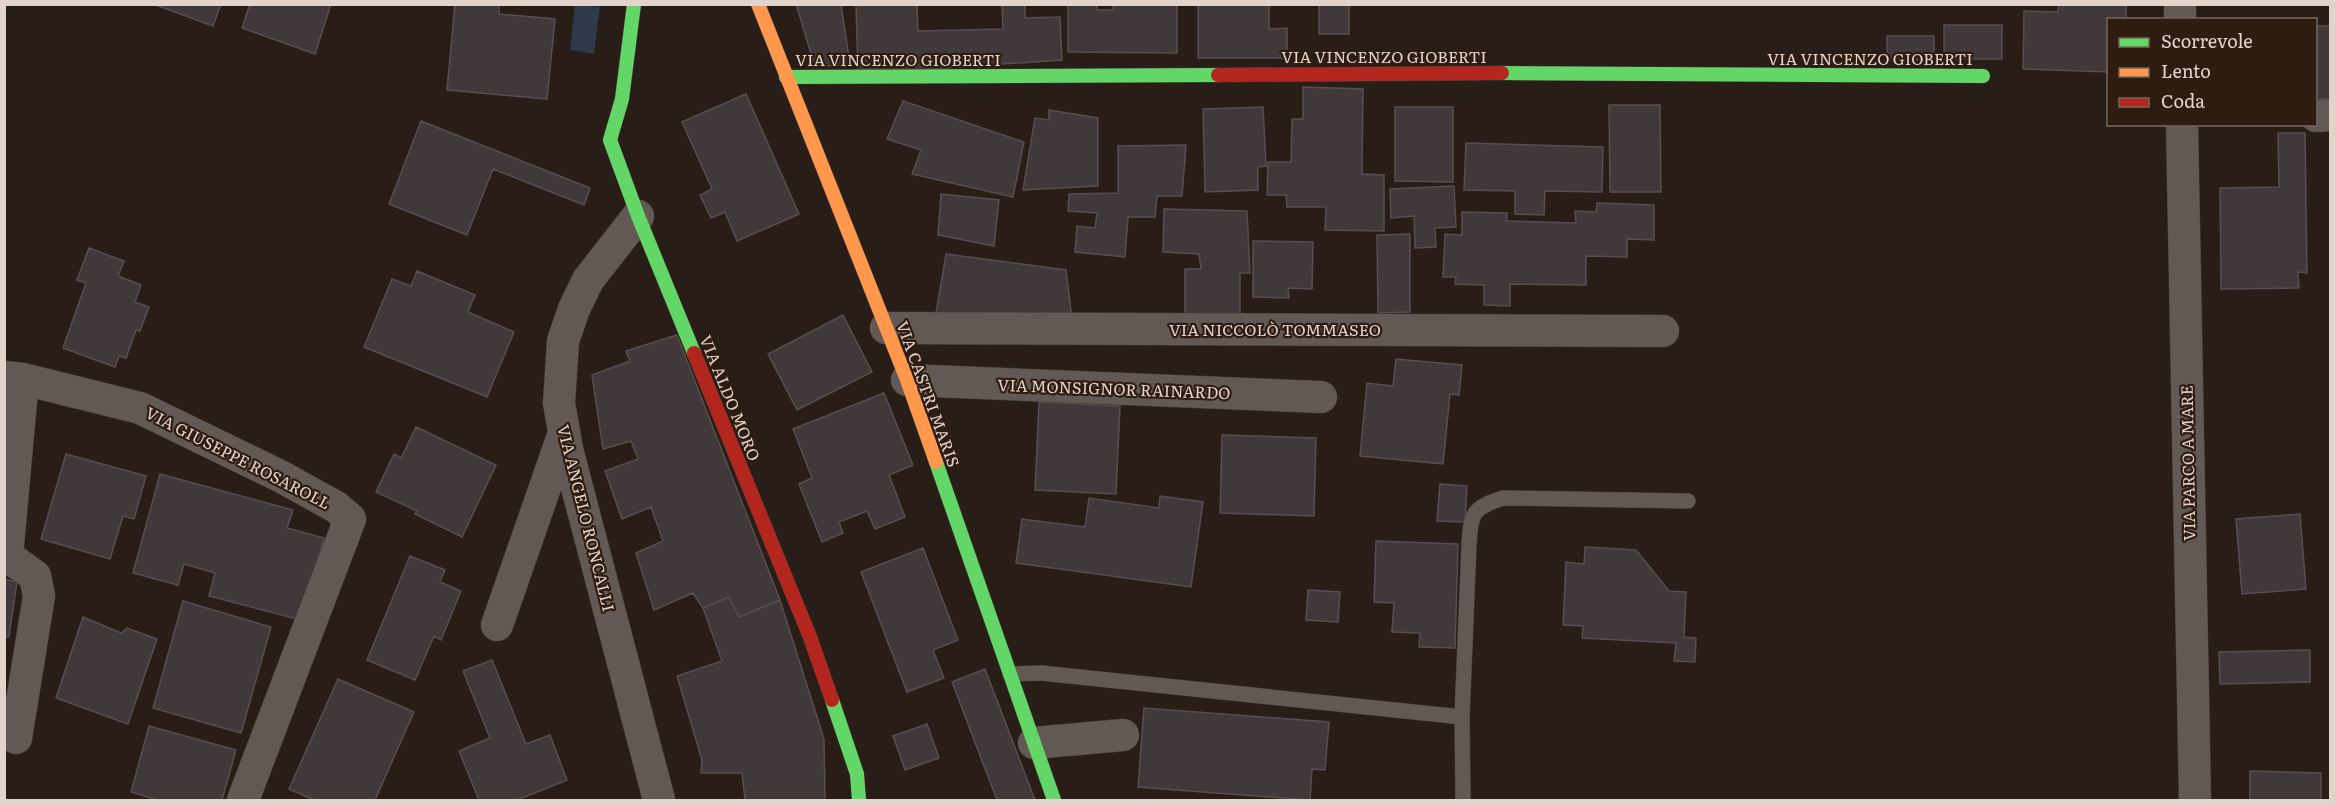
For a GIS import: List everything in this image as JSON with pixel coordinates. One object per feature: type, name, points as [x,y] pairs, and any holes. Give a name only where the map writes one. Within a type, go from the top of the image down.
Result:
[{"type":"street","name":"VIA ALDO MORO","points":[[634,4],[622,99],[610,140],[638,216],[810,637],[857,774],[859,801]]},
{"type":"street","name":"VIA CASTRI MARIS","points":[[758,4],[907,380],[1054,801]]},
{"type":"street","name":"VIA VINCENZO GIOBERTI","points":[[786,77],[1476,73],[1983,76]]},
{"type":"street","name":"VIA PARCO A MARE","points":[[2182,126],[2195,801]]},
{"type":"street","name":"VIA ANGELO RONCALLI","points":[[638,216],[588,280],[574,309],[563,341],[559,403],[564,433],[659,801]]},
{"type":"street","name":"VIA NICCOLÒ TOMMASEO","points":[[886,328],[1664,331]]},
{"type":"street","points":[[14,378],[7,556],[35,576],[39,596],[16,738]]},
{"type":"street","name":"VIA GIUSEPPE ROSAROLL","points":[[14,378],[140,408],[280,476],[336,507],[350,519],[243,801]]},
{"type":"street","name":"VIA MONSIGNOR RAINARDO","points":[[907,380],[1321,397]]},
{"type":"street","points":[[497,625],[564,433]]},
{"type":"street","points":[[1034,743],[1123,735]]},
{"type":"lane","points":[[1463,801],[1462,717],[1468,545],[1470,528],[1476,510],[1484,504],[1503,498],[1688,501]]},
{"type":"lane","points":[[1010,674],[1041,673],[1462,717]]},
{"type":"water","points":[[575,5],[600,7],[594,54],[570,50]]},
{"type":"building","points":[[153,4],[221,4],[213,26]]},
{"type":"building","points":[[250,4],[331,4],[315,54],[242,28]]},
{"type":"building","points":[[455,4],[499,5],[499,14],[555,19],[547,99],[447,90]]},
{"type":"building","points":[[796,4],[841,4],[850,64],[815,67]]},
{"type":"building","points":[[856,4],[917,4],[918,31],[1003,29],[1002,4],[1025,4],[1025,18],[1060,17],[1062,60],[858,74]]},
{"type":"building","points":[[1068,4],[1097,4],[1097,10],[1113,10],[1113,4],[1177,4],[1177,53],[1068,52]]},
{"type":"building","points":[[1198,4],[1269,4],[1269,29],[1287,28],[1287,58],[1198,58]]},
{"type":"building","points":[[1319,4],[1349,4],[1349,34],[1319,34]]},
{"type":"building","points":[[2059,4],[2126,4],[2126,18],[2107,18],[2107,72],[2023,69],[2024,11],[2058,12]]},
{"type":"building","points":[[1944,25],[2002,25],[2002,59],[1944,59]]},
{"type":"building","points":[[2317,26],[2330,26],[2330,99],[2317,99]]},
{"type":"building","points":[[1887,36],[1934,36],[1934,60],[1887,60]]},
{"type":"building","points":[[1303,87],[1363,89],[1362,174],[1384,175],[1384,231],[1325,230],[1326,207],[1287,207],[1286,195],[1267,195],[1268,162],[1291,162],[1292,119],[1303,119]]},
{"type":"building","points":[[746,94],[799,214],[737,241],[725,212],[711,218],[700,195],[712,189],[682,122]]},
{"type":"building","points":[[903,101],[1024,142],[1013,197],[912,174],[921,150],[887,139]]},
{"type":"building","points":[[1609,105],[1660,105],[1661,192],[1610,192]]},
{"type":"building","points":[[1263,107],[1266,166],[1258,167],[1258,190],[1205,192],[1203,109]]},
{"type":"building","points":[[1395,107],[1453,107],[1453,182],[1395,181]]},
{"type":"building","points":[[1049,110],[1098,118],[1098,186],[1023,190],[1035,118],[1049,120]]},
{"type":"building","points":[[421,121],[590,188],[584,205],[493,169],[467,235],[389,204]]},
{"type":"building","points":[[2278,133],[2305,133],[2307,273],[2298,272],[2299,288],[2221,289],[2220,188],[2279,187]]},
{"type":"building","points":[[1466,143],[1603,147],[1602,192],[1545,191],[1544,215],[1515,214],[1515,191],[1464,190]]},
{"type":"building","points":[[1186,145],[1182,196],[1157,196],[1155,217],[1128,217],[1125,257],[1075,252],[1077,226],[1095,228],[1097,213],[1068,211],[1069,194],[1118,193],[1118,146]]},
{"type":"building","points":[[1454,186],[1456,227],[1435,228],[1436,247],[1415,248],[1414,216],[1391,218],[1390,189]]},
{"type":"building","points":[[941,194],[999,200],[994,246],[938,235]]},
{"type":"building","points":[[1597,203],[1654,205],[1654,240],[1627,239],[1627,257],[1586,256],[1586,285],[1510,284],[1510,306],[1484,305],[1484,285],[1455,284],[1456,277],[1443,277],[1445,234],[1462,235],[1462,212],[1507,213],[1507,221],[1576,223],[1575,211],[1596,212]]},
{"type":"building","points":[[1164,209],[1247,211],[1250,273],[1240,273],[1240,315],[1185,316],[1185,269],[1201,269],[1199,254],[1163,252]]},
{"type":"building","points":[[1410,234],[1410,312],[1378,313],[1377,235]]},
{"type":"building","points":[[1253,241],[1313,242],[1312,289],[1288,288],[1289,298],[1253,297]]},
{"type":"building","points":[[89,248],[124,261],[118,276],[141,285],[135,302],[149,307],[140,331],[136,330],[126,358],[119,356],[115,367],[63,348],[86,283],[77,280]]},
{"type":"building","points":[[946,254],[1066,270],[1072,319],[935,319]]},
{"type":"building","points":[[417,271],[475,295],[468,312],[514,332],[487,397],[364,347],[392,279],[411,286]]},
{"type":"building","points":[[843,315],[872,372],[797,410],[768,354]]},
{"type":"building","points":[[677,335],[780,600],[739,617],[729,597],[703,608],[693,593],[654,610],[636,553],[663,541],[651,507],[622,519],[605,471],[638,459],[631,441],[603,449],[592,375],[630,361],[626,351]]},
{"type":"building","points":[[1396,359],[1462,365],[1459,395],[1450,394],[1443,464],[1360,456],[1367,383],[1393,386]]},
{"type":"building","points":[[884,393],[913,465],[889,475],[905,517],[875,529],[867,511],[839,522],[843,533],[822,542],[799,484],[812,478],[793,429]]},
{"type":"building","points":[[1039,402],[1120,406],[1116,494],[1035,490]]},
{"type":"building","points":[[416,427],[496,465],[462,537],[415,514],[417,511],[376,492],[394,454],[401,458]]},
{"type":"building","points":[[1222,435],[1316,438],[1314,516],[1220,513]]},
{"type":"building","points":[[66,454],[146,476],[134,519],[123,516],[110,559],[41,539]]},
{"type":"building","points":[[160,474],[293,510],[287,528],[324,538],[301,620],[209,596],[215,573],[184,564],[178,585],[133,573]]},
{"type":"building","points":[[1440,484],[1467,486],[1465,522],[1437,521]]},
{"type":"building","points":[[1160,496],[1203,502],[1191,587],[1016,563],[1022,519],[1085,527],[1089,498],[1159,508]]},
{"type":"building","points":[[2300,514],[2306,589],[2242,594],[2236,519]]},
{"type":"building","points":[[1376,541],[1458,544],[1455,648],[1419,647],[1420,633],[1392,632],[1394,603],[1374,602]]},
{"type":"building","points":[[1585,547],[1636,550],[1669,591],[1686,592],[1684,637],[1696,638],[1695,662],[1674,661],[1676,643],[1582,638],[1583,626],[1563,625],[1566,562],[1584,564]]},
{"type":"building","points":[[923,548],[958,640],[933,650],[944,678],[907,692],[861,572]]},
{"type":"building","points":[[410,556],[445,570],[440,582],[461,591],[441,640],[434,636],[415,680],[367,660]]},
{"type":"building","points":[[4,579],[17,582],[9,636],[4,639]]},
{"type":"building","points":[[1308,590],[1340,592],[1338,622],[1306,620]]},
{"type":"building","points":[[729,597],[739,617],[780,600],[824,739],[825,800],[745,800],[742,773],[701,773],[702,760],[677,676],[722,661],[703,608]]},
{"type":"building","points":[[183,601],[271,627],[241,733],[153,708]]},
{"type":"building","points":[[83,617],[121,633],[127,628],[157,639],[128,724],[56,698]]},
{"type":"building","points":[[2310,650],[2310,682],[2220,684],[2219,652]]},
{"type":"building","points":[[492,660],[526,744],[550,735],[567,780],[517,800],[479,800],[459,751],[490,738],[463,671]]},
{"type":"building","points":[[985,669],[1035,800],[997,800],[952,682]]},
{"type":"building","points":[[338,679],[414,712],[375,800],[314,800],[289,789]]},
{"type":"building","points":[[1144,708],[1329,722],[1325,770],[1312,769],[1310,800],[1138,787]]},
{"type":"building","points":[[927,724],[939,758],[905,770],[893,736]]},
{"type":"building","points":[[149,726],[236,750],[222,800],[154,800],[131,792]]},
{"type":"building","points":[[2250,771],[2321,773],[2321,800],[2250,800]]},
{"type":"traffic: fast","points":[[634,4],[622,99],[610,140],[638,216],[694,353]]},
{"type":"traffic: fast","points":[[1502,73],[1983,76]]},
{"type":"traffic: fast","points":[[786,77],[1218,75]]},
{"type":"traffic: fast","points":[[936,462],[1054,800]]},
{"type":"traffic: fast","points":[[832,700],[857,774],[859,800]]},
{"type":"traffic: slow","points":[[758,4],[907,380],[936,462]]},
{"type":"traffic: jam","points":[[1218,75],[1502,73]]},
{"type":"traffic: jam","points":[[694,353],[810,637],[832,700]]}]
